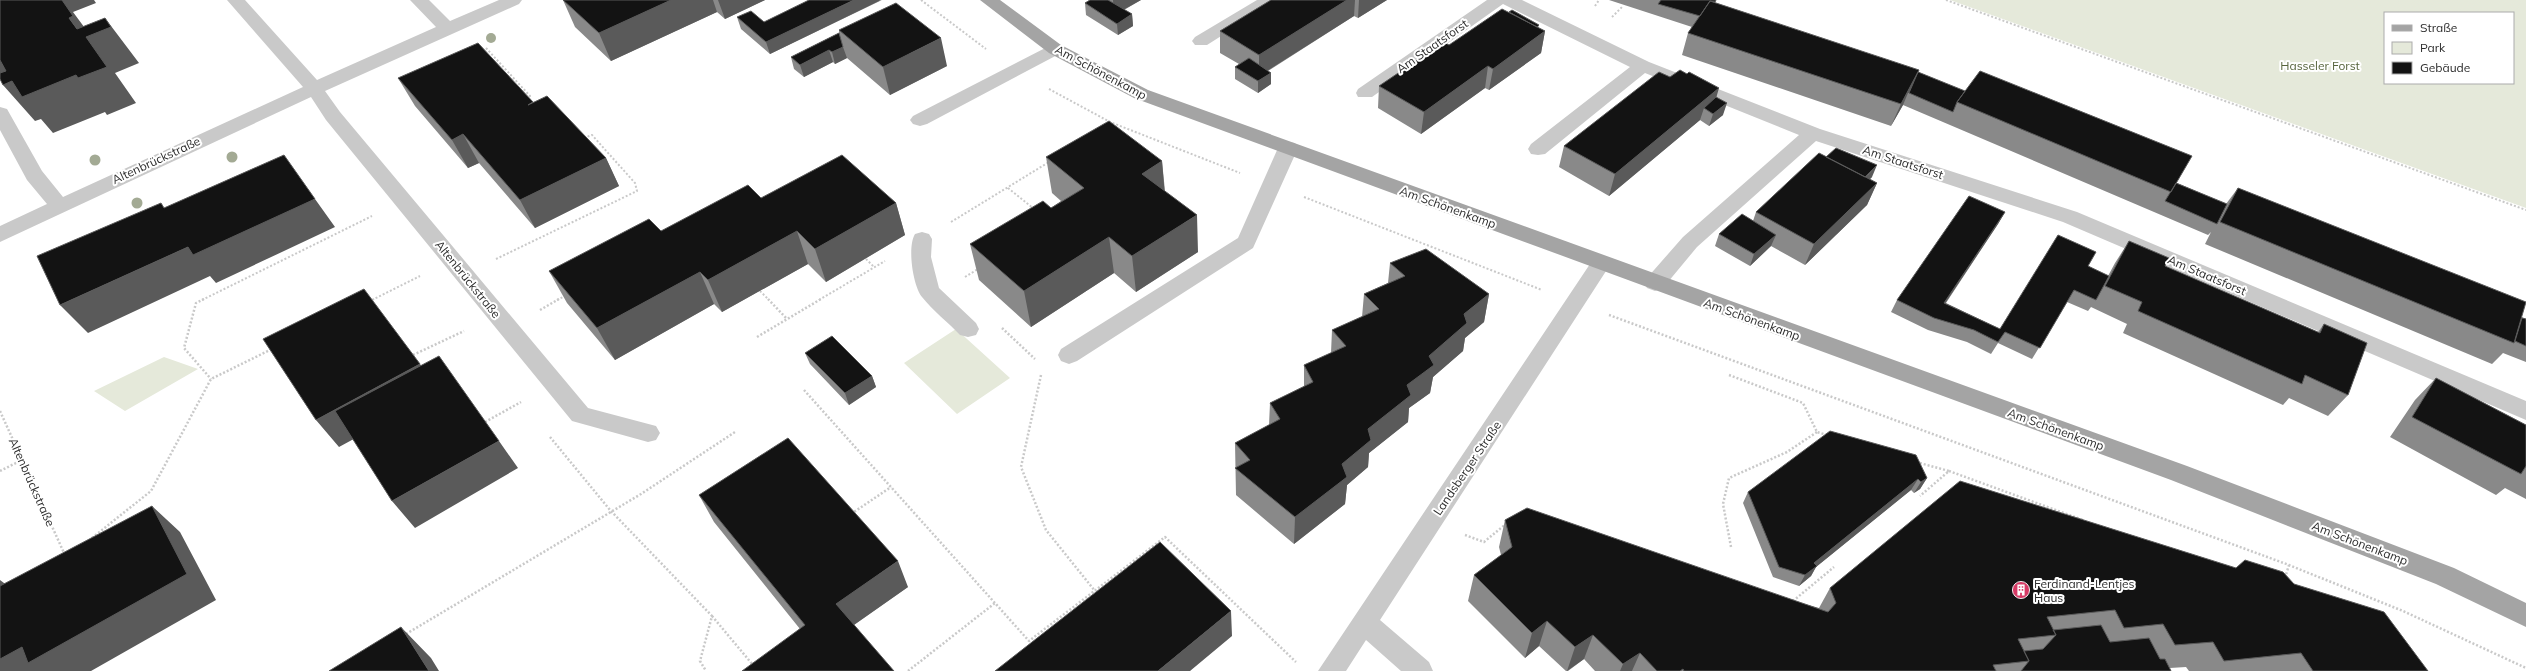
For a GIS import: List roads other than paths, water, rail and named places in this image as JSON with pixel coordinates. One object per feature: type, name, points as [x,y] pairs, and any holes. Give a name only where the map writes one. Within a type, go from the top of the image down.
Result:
[{"type":"main road","name":"Am Schönenkamp","points":[[990,0],[1056,48],[1140,94],[2179,473],[2445,576],[2526,616]]},
{"type":"street","points":[[236,0],[314,88]]},
{"type":"street","points":[[420,0],[448,29]]},
{"type":"street","name":"Altenbrückstraße","points":[[0,235],[59,206],[314,88],[513,0]]},
{"type":"street","points":[[1201,41],[1269,0]]},
{"type":"street","name":"Am Staatsforst","points":[[1365,93],[1498,0]]},
{"type":"street","name":"Am Staatsforst","points":[[1508,0],[1643,66],[1813,133],[2070,217],[2526,411]]},
{"type":"street","points":[[920,120],[1056,48]]},
{"type":"street","points":[[1538,149],[1643,66]]},
{"type":"street","name":"Altenbrückstraße","points":[[314,88],[334,116],[580,415],[648,433]]},
{"type":"street","points":[[0,113],[34,175],[59,206]]},
{"type":"street","points":[[1655,283],[1690,242],[1813,133]]},
{"type":"street","points":[[1069,355],[1246,243],[1288,148]]},
{"type":"street","points":[[922,239],[921,257],[930,291],[968,328]]},
{"type":"street","name":"Landsberger Straße","points":[[1331,671],[1577,302],[1601,263]]},
{"type":"street","points":[[1364,622],[1420,671]]},
{"type":"place","name":"Ferdinand-Lentjes Haus","points":[[2021,590]]},
{"type":"park label","name":"Hasseler Forst","points":[[2320,65]]}]
